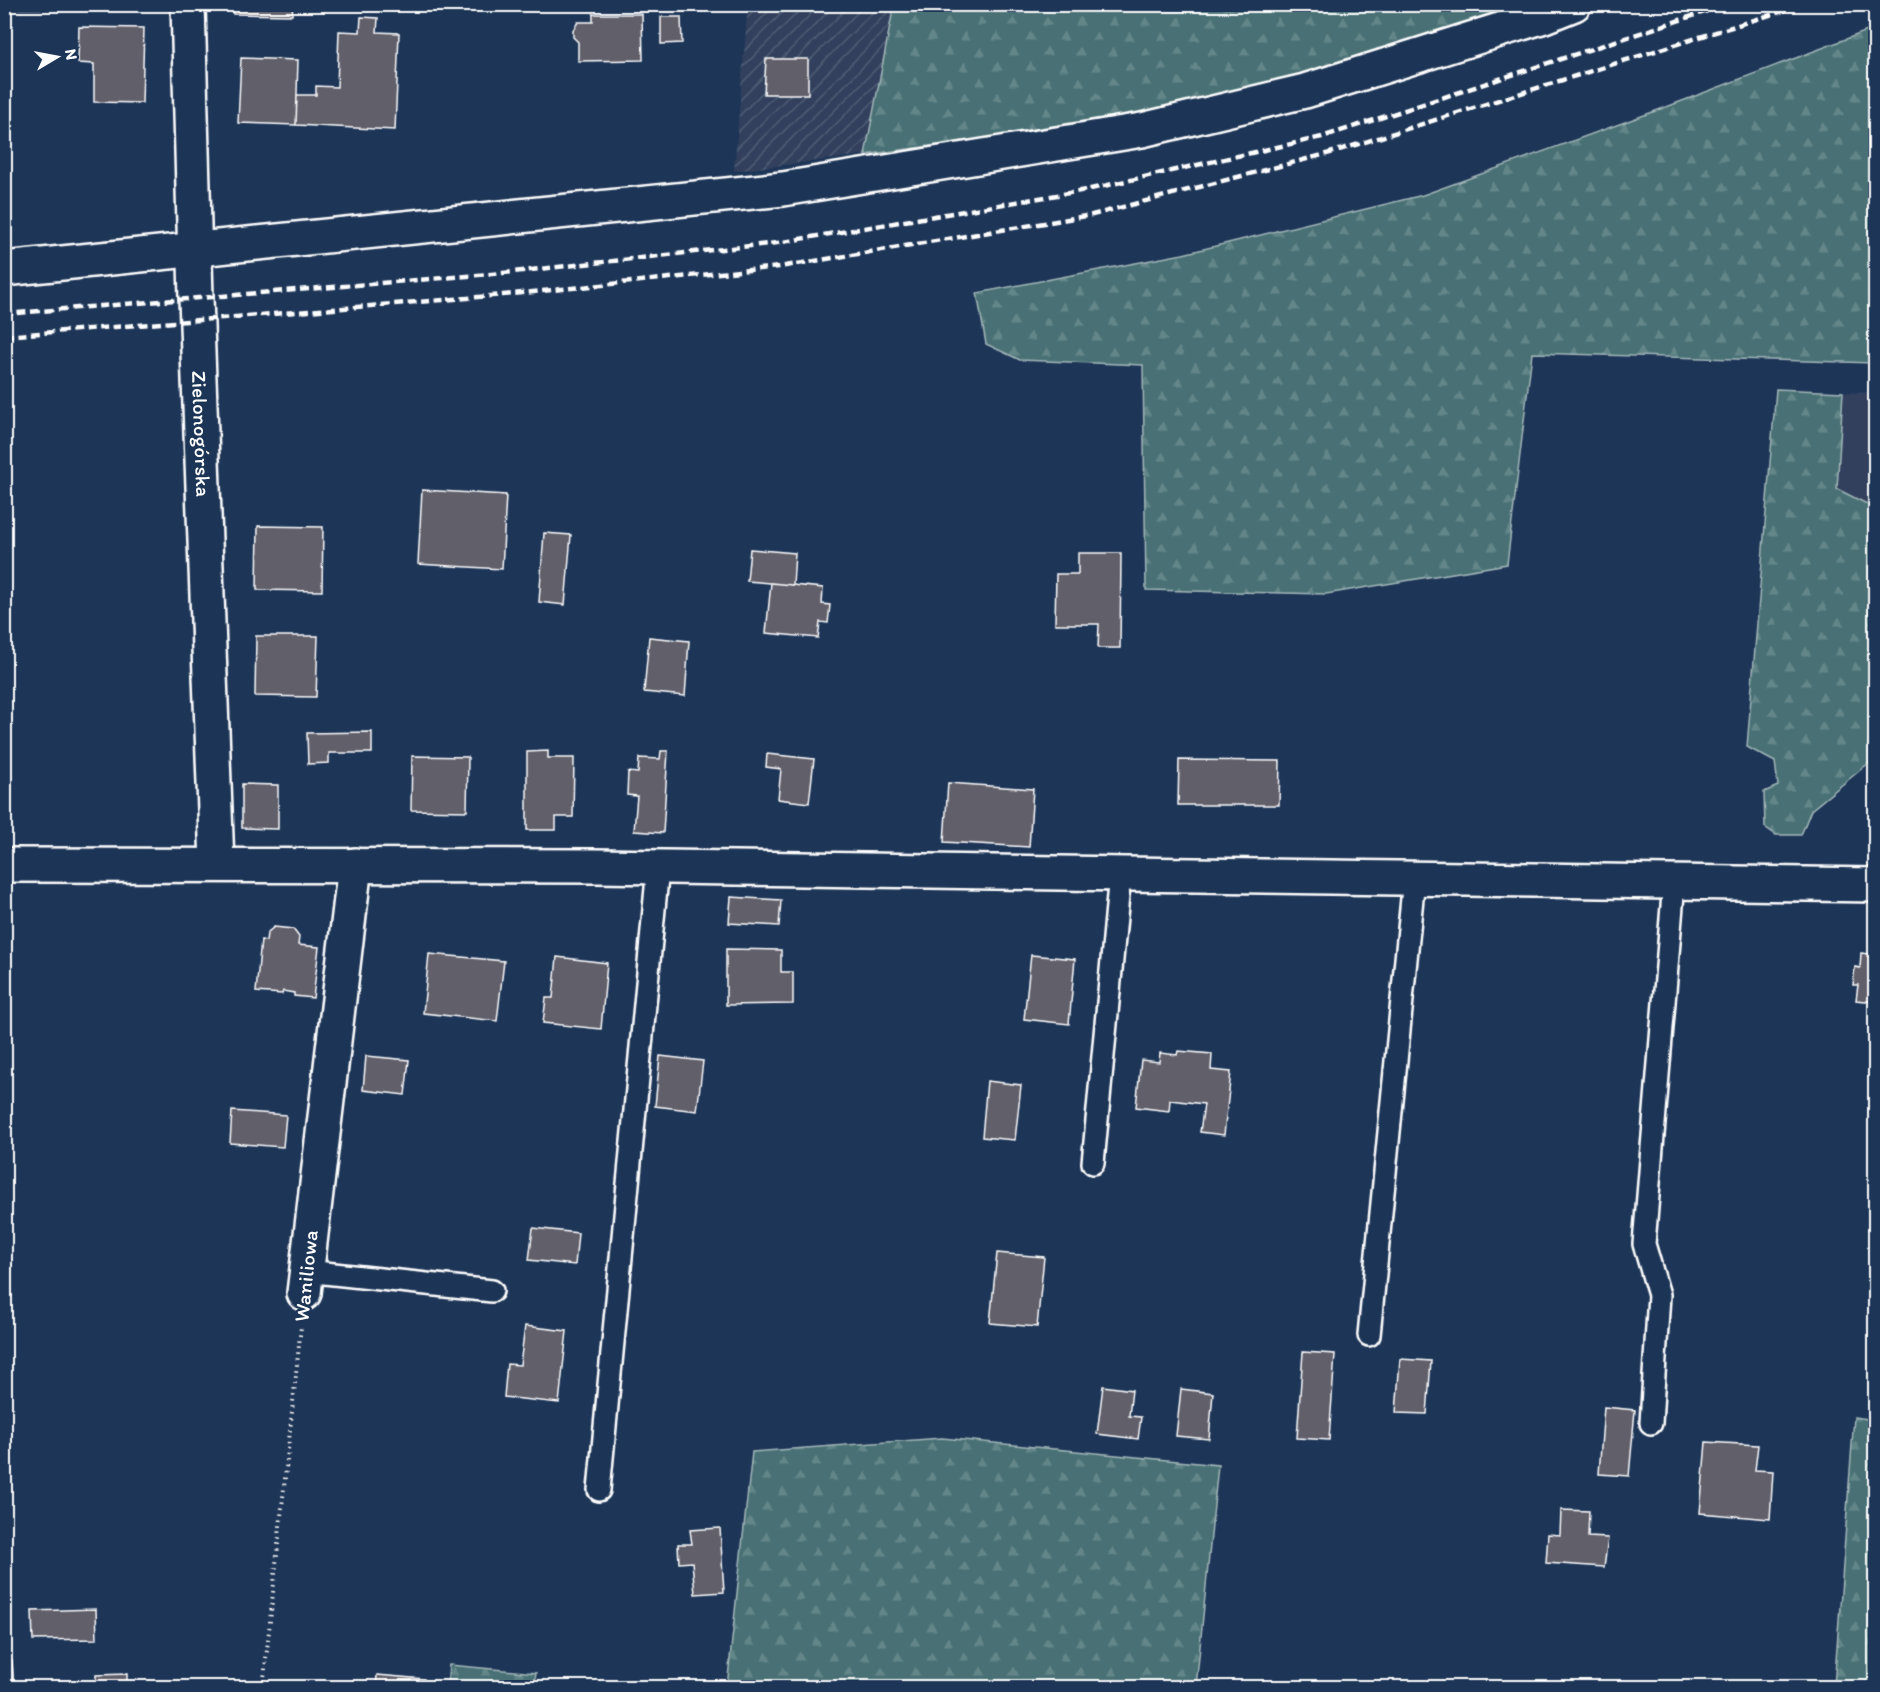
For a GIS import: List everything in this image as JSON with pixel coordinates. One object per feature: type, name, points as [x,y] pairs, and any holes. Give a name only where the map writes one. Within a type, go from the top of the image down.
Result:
[{"type":"street","name":"Zielonogórska","points":[[188,4],[217,864]]},
{"type":"street","points":[[4,269],[783,189],[1142,130],[1305,91],[1544,16],[1574,4]]},
{"type":"street","points":[[4,865],[658,867],[1875,885]]},
{"type":"street","name":"Waniliowa","points":[[305,1282],[355,866]]},
{"type":"lane","points":[[599,1490],[658,867]]},
{"type":"lane","points":[[1092,1163],[1119,874]]},
{"type":"lane","points":[[1369,1335],[1414,878]]},
{"type":"lane","points":[[1651,1423],[1659,1295],[1644,1244],[1674,882]]},
{"type":"lane","points":[[305,1282],[492,1291]]},
{"type":"path","name":"Waniliowa","points":[[263,1688],[305,1282]]},
{"type":"shaded area","points":[[748,5],[894,5],[865,155],[734,171]]},
{"type":"shaded area","points":[[1843,392],[1875,393],[1875,556],[1871,506],[1837,489]]},
{"type":"green space","points":[[894,5],[1528,5],[1372,61],[1174,112],[865,155]]},
{"type":"green space","points":[[1875,28],[1875,363],[1532,353],[1507,564],[1326,594],[1146,590],[1143,365],[1020,360],[986,344],[977,293],[1183,254],[1423,195],[1661,109]]},
{"type":"green space","points":[[1776,389],[1843,392],[1837,489],[1871,506],[1876,556],[1875,758],[1811,810],[1801,835],[1776,835],[1765,827],[1764,792],[1778,786],[1775,762],[1747,747]]},
{"type":"green space","points":[[1854,1417],[1875,1420],[1875,1687],[1834,1687]]},
{"type":"green space","points":[[942,1438],[1218,1465],[1196,1687],[727,1687],[752,1452]]},
{"type":"green space","points":[[449,1665],[536,1673],[534,1687],[447,1687]]},
{"type":"building","points":[[17,4],[59,4],[59,8],[17,8]]},
{"type":"building","points":[[233,4],[293,4],[292,15],[233,14]]},
{"type":"building","points":[[593,14],[642,14],[643,60],[578,61],[578,42],[573,37],[573,30],[578,22],[593,22]]},
{"type":"building","points":[[361,17],[378,18],[377,32],[399,33],[395,130],[296,125],[297,95],[316,95],[316,86],[337,87],[339,31],[360,32]]},
{"type":"building","points":[[661,17],[681,17],[682,43],[661,44]]},
{"type":"building","points":[[79,27],[144,28],[142,103],[94,102],[94,64],[78,63]]},
{"type":"building","points":[[241,58],[298,60],[296,125],[238,123]]},
{"type":"building","points":[[766,59],[808,59],[808,94],[764,94]]},
{"type":"building","points":[[422,490],[506,495],[502,569],[418,564]]},
{"type":"building","points":[[258,526],[323,527],[322,591],[257,590]]},
{"type":"building","points":[[544,533],[571,535],[565,605],[539,602]]},
{"type":"building","points":[[750,549],[795,553],[793,585],[747,581]]},
{"type":"building","points":[[1078,553],[1121,553],[1120,648],[1098,648],[1099,624],[1055,624],[1056,574],[1078,574]]},
{"type":"building","points":[[771,583],[823,588],[822,604],[830,605],[828,623],[820,622],[818,638],[766,633]]},
{"type":"building","points":[[256,636],[318,636],[316,697],[255,696]]},
{"type":"building","points":[[649,637],[689,641],[685,696],[644,692]]},
{"type":"building","points":[[372,732],[372,753],[329,753],[329,763],[308,764],[307,733]]},
{"type":"building","points":[[548,751],[548,758],[574,758],[573,817],[556,817],[556,830],[527,830],[527,752]]},
{"type":"building","points":[[661,751],[668,751],[663,833],[634,831],[637,796],[627,795],[628,772],[638,773],[639,758],[660,759]]},
{"type":"building","points":[[767,754],[814,759],[809,803],[778,799],[781,769],[766,767]]},
{"type":"building","points":[[412,756],[468,757],[467,811],[411,810]]},
{"type":"building","points":[[1179,760],[1280,761],[1279,805],[1178,805]]},
{"type":"building","points":[[948,783],[1033,789],[1029,847],[944,842]]},
{"type":"building","points":[[242,784],[278,785],[278,829],[242,828]]},
{"type":"building","points":[[731,897],[781,900],[779,926],[729,923]]},
{"type":"building","points":[[274,927],[293,929],[299,937],[298,945],[319,947],[313,998],[294,996],[294,993],[283,991],[282,994],[256,992],[261,940],[266,941],[267,933]]},
{"type":"building","points":[[726,949],[781,950],[781,972],[793,972],[793,1004],[726,1005]]},
{"type":"building","points":[[1861,953],[1876,955],[1876,1002],[1856,1000],[1858,985],[1853,985],[1855,967],[1860,968]]},
{"type":"building","points":[[429,954],[504,961],[497,1021],[423,1013]]},
{"type":"building","points":[[1031,955],[1075,959],[1069,1024],[1024,1019]]},
{"type":"building","points":[[557,957],[607,963],[601,1029],[543,1023],[546,998],[553,998]]},
{"type":"building","points":[[1178,1051],[1212,1054],[1211,1070],[1231,1072],[1224,1135],[1200,1132],[1204,1104],[1170,1100],[1169,1111],[1136,1107],[1141,1060],[1159,1062],[1160,1053],[1177,1055]]},
{"type":"building","points":[[366,1056],[409,1060],[405,1095],[363,1090]]},
{"type":"building","points":[[660,1056],[703,1061],[697,1111],[655,1106]]},
{"type":"building","points":[[987,1081],[1021,1085],[1015,1140],[982,1137]]},
{"type":"building","points":[[232,1111],[286,1115],[283,1147],[230,1143]]},
{"type":"building","points":[[533,1228],[578,1233],[575,1265],[529,1260]]},
{"type":"building","points":[[997,1253],[1044,1257],[1037,1327],[990,1323]]},
{"type":"building","points":[[525,1326],[567,1331],[559,1403],[504,1397],[507,1364],[520,1365]]},
{"type":"building","points":[[1303,1352],[1335,1354],[1329,1440],[1297,1438]]},
{"type":"building","points":[[1400,1359],[1431,1361],[1427,1414],[1396,1413]]},
{"type":"building","points":[[1103,1386],[1132,1390],[1129,1416],[1141,1417],[1138,1439],[1097,1434]]},
{"type":"building","points":[[1181,1389],[1213,1393],[1209,1439],[1176,1436]]},
{"type":"building","points":[[1604,1407],[1635,1410],[1629,1476],[1599,1474]]},
{"type":"building","points":[[1706,1442],[1758,1445],[1755,1470],[1773,1471],[1770,1519],[1700,1513]]},
{"type":"building","points":[[1561,1510],[1589,1511],[1588,1537],[1608,1538],[1604,1567],[1546,1563],[1548,1534],[1560,1535]]},
{"type":"building","points":[[720,1528],[724,1592],[695,1594],[692,1562],[679,1563],[678,1544],[692,1544],[690,1530]]},
{"type":"building","points":[[96,1609],[97,1639],[33,1640],[32,1611]]},
{"type":"building","points":[[12,1660],[14,1688],[4,1688],[4,1661]]},
{"type":"building","points":[[127,1674],[127,1688],[96,1688],[96,1675]]},
{"type":"building","points":[[377,1675],[424,1679],[424,1688],[376,1688]]},
{"type":"railway","points":[[4,314],[503,273],[777,243],[1086,190],[1322,137],[1729,4]]},
{"type":"railway","points":[[4,336],[503,295],[779,267],[1092,215],[1330,153],[1805,4]]}]
